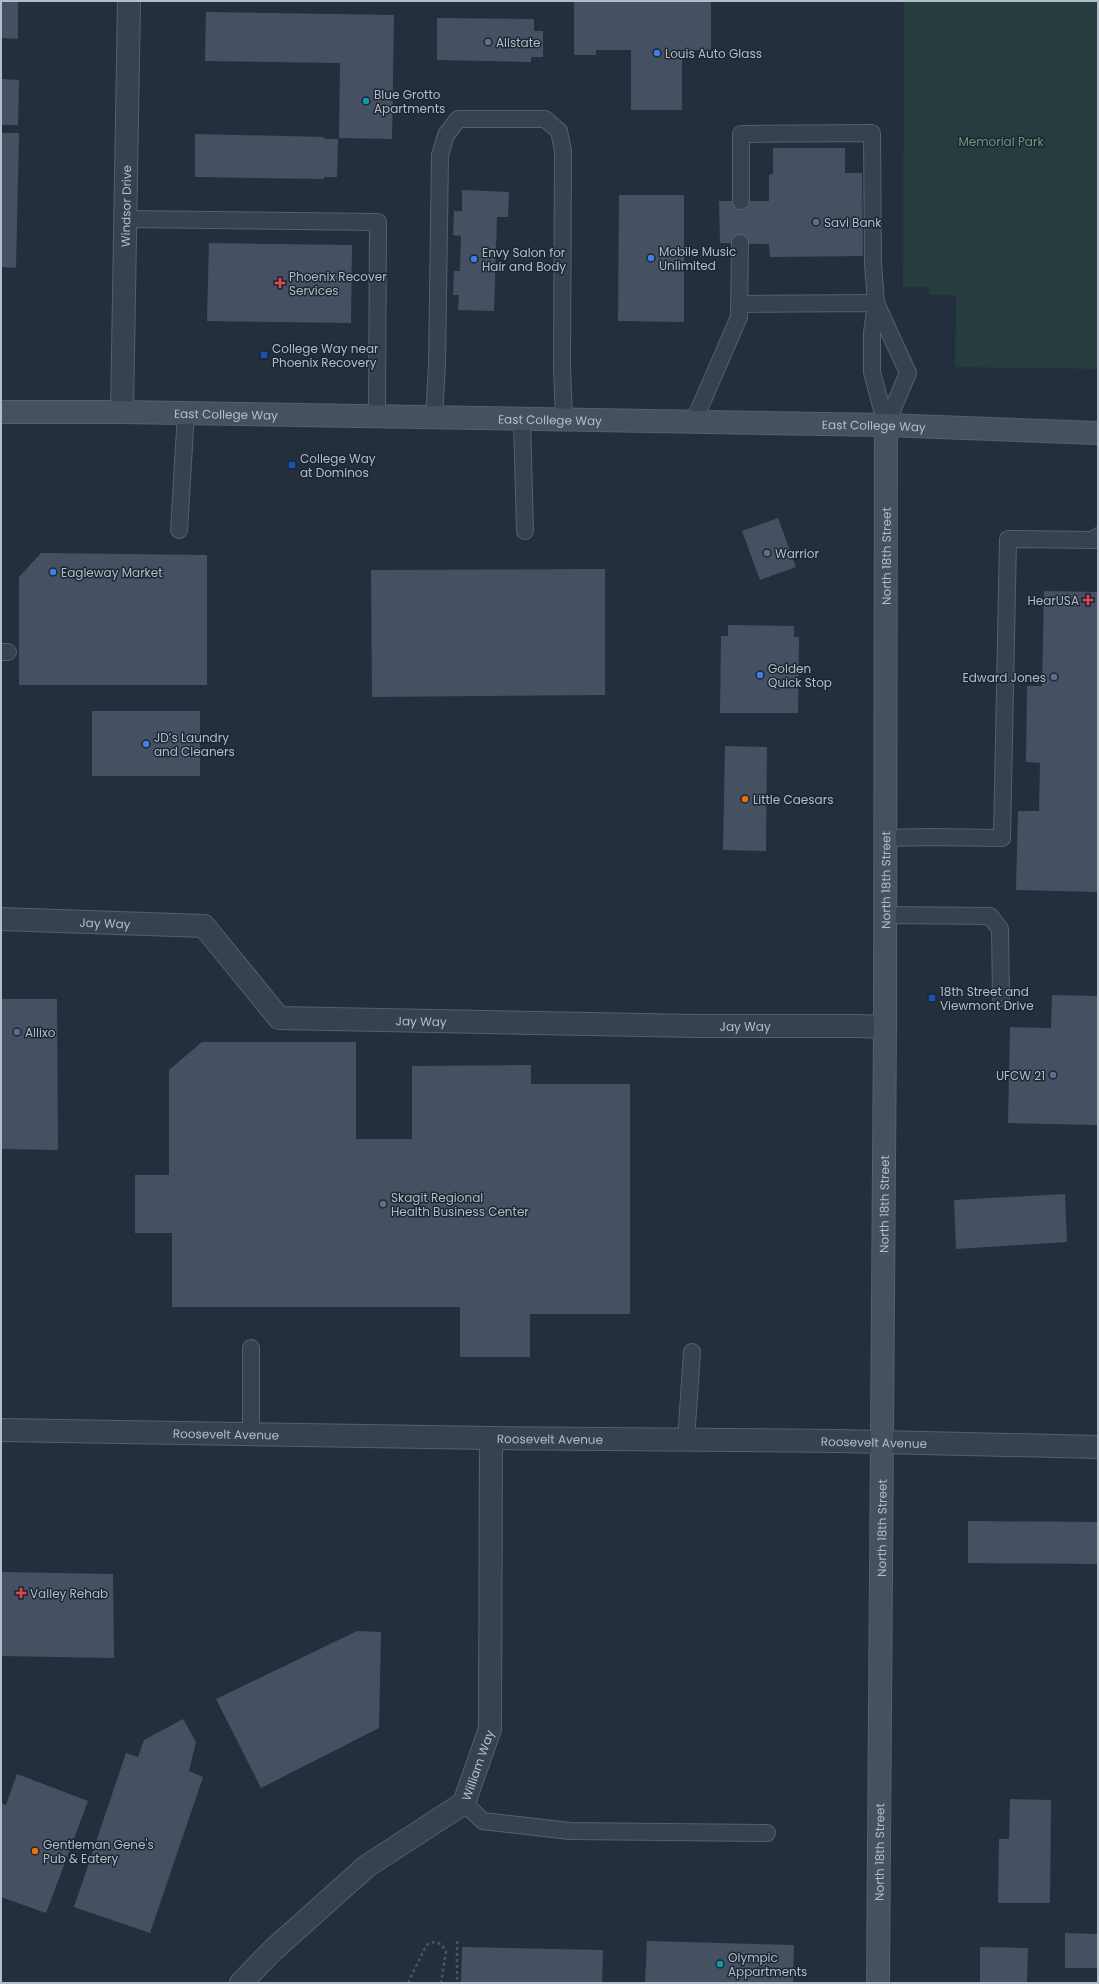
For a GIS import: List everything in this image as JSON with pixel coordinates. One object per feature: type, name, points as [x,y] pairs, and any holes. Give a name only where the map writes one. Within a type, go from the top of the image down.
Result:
[{"type":"street","name":"Windsor Drive","points":[[122,412],[129,1]]},
{"type":"street","name":"East College Way","points":[[1,412],[122,412],[694,421],[886,425],[1098,432]]},
{"type":"street","name":"North 18th Street","points":[[878,1983],[885,1027],[886,425]]},
{"type":"street","name":"Jay Way","points":[[1,919],[36,922],[204,926],[279,1018],[696,1026],[885,1027]]},
{"type":"street","name":"Roosevelt Avenue","points":[[1,1430],[491,1438],[882,1442],[1098,1447]]},
{"type":"street","name":"William Way","points":[[241,1983],[273,1950],[367,1866],[464,1803],[490,1729],[491,1438]]},
{"type":"lane","points":[[434,417],[437,358],[440,155],[446,135],[458,119],[545,119],[559,130],[563,151],[562,368],[564,419]]},
{"type":"lane","points":[[741,201],[741,134],[872,133],[873,264],[876,303],[872,333],[872,372],[886,425]]},
{"type":"lane","points":[[125,218],[378,222],[377,416]]},
{"type":"lane","points":[[694,421],[739,317],[740,243]]},
{"type":"lane","points":[[740,304],[876,303]]},
{"type":"lane","points":[[876,303],[908,373],[886,425]]},
{"type":"lane","points":[[179,530],[186,413]]},
{"type":"lane","points":[[522,419],[525,531]]},
{"type":"lane","points":[[885,838],[1002,838],[1008,539],[1094,540],[1098,536]]},
{"type":"lane","points":[[885,915],[990,916],[1000,929],[1001,998]]},
{"type":"lane","points":[[251,1348],[251,1434]]},
{"type":"lane","points":[[686,1440],[692,1352]]},
{"type":"lane","points":[[464,1803],[482,1821],[570,1831],[767,1833]]},
{"type":"path","points":[[457,1941],[457,1983]]},
{"type":"path","points":[[408,1983],[426,1946],[429,1943],[436,1942],[441,1944],[446,1951],[441,1983]]},
{"type":"green space","name":"Memorial Park","points":[[904,1],[1098,1],[1098,369],[955,367],[956,295],[930,295],[929,287],[903,287]]},
{"type":"building","points":[[1,1],[18,1],[18,39],[1,38]]},
{"type":"building","name":"Louis Auto Glass","points":[[574,1],[711,1],[711,50],[682,50],[682,110],[631,110],[631,50],[596,50],[596,55],[574,55]]},
{"type":"building","name":"Blue Grotto Apartments","points":[[206,12],[394,15],[392,139],[339,138],[340,63],[205,61]]},
{"type":"building","points":[[437,18],[534,19],[534,31],[543,31],[543,57],[531,57],[531,62],[437,60]]},
{"type":"building","points":[[1,79],[19,80],[18,125],[1,125]]},
{"type":"building","points":[[1,133],[19,133],[16,268],[1,267]]},
{"type":"building","points":[[195,134],[325,137],[324,139],[338,139],[337,177],[324,177],[324,179],[195,177]]},
{"type":"building","name":"Savi Bank","points":[[773,148],[845,148],[845,173],[862,173],[863,256],[770,257],[769,244],[720,243],[719,201],[769,201],[769,175],[773,174]]},
{"type":"building","points":[[462,190],[509,192],[508,217],[497,217],[494,311],[458,310],[459,295],[453,295],[454,271],[460,271],[461,236],[453,235],[454,211],[462,211]]},
{"type":"building","name":"Mobile Music Unlimited","points":[[619,195],[684,195],[684,322],[618,321]]},
{"type":"building","name":"Phoenix Recover Services","points":[[209,243],[352,245],[351,323],[207,321]]},
{"type":"building","points":[[778,518],[796,567],[760,580],[742,531]]},
{"type":"building","points":[[41,553],[207,555],[207,685],[19,685],[19,577]]},
{"type":"building","points":[[605,569],[605,695],[372,697],[371,570]]},
{"type":"building","points":[[1044,591],[1098,592],[1098,892],[1016,890],[1018,811],[1039,811],[1040,763],[1026,762],[1027,686],[1042,686]]},
{"type":"building","name":"Golden Quick Stop","points":[[728,625],[794,626],[794,637],[799,637],[798,713],[720,713],[721,636],[728,636]]},
{"type":"building","name":"JD’s Laundry and Cleaners","points":[[92,711],[200,711],[200,776],[92,776]]},
{"type":"building","name":"Little Caesars","points":[[725,746],[767,747],[766,851],[723,850]]},
{"type":"building","name":"UFCW 21","points":[[1052,995],[1098,996],[1098,1125],[1008,1123],[1010,1027],[1051,1028]]},
{"type":"building","points":[[1,999],[57,999],[58,1150],[1,1149]]},
{"type":"building","name":"Skagit Regional Health Business Center","points":[[202,1042],[356,1042],[356,1139],[412,1139],[412,1066],[531,1065],[531,1084],[630,1084],[630,1314],[530,1314],[530,1357],[460,1357],[460,1307],[172,1307],[172,1233],[135,1233],[135,1175],[169,1175],[169,1070]]},
{"type":"building","points":[[1065,1194],[1067,1242],[956,1249],[954,1200]]},
{"type":"building","points":[[968,1521],[1098,1522],[1098,1564],[968,1563]]},
{"type":"building","points":[[1,1572],[113,1574],[114,1658],[1,1656]]},
{"type":"building","points":[[357,1631],[381,1632],[379,1728],[261,1788],[216,1699]]},
{"type":"building","points":[[183,1719],[196,1742],[189,1771],[203,1777],[150,1933],[74,1907],[126,1753],[138,1757],[144,1740]]},
{"type":"building","name":"Gentleman Gene's Pub & Eatery","points":[[17,1774],[88,1801],[46,1913],[1,1897],[1,1803],[6,1805]]},
{"type":"building","points":[[1010,1799],[1051,1800],[1050,1903],[998,1903],[999,1839],[1009,1839]]},
{"type":"building","points":[[1065,1933],[1098,1934],[1098,1968],[1065,1968]]},
{"type":"building","name":"Olympic Appartments","points":[[647,1941],[794,1945],[793,1983],[645,1983]]},
{"type":"building","points":[[462,1947],[603,1950],[602,1983],[461,1983]]},
{"type":"building","points":[[980,1947],[1028,1948],[1027,1983],[980,1983]]},
{"type":"place","name":"Allstate","points":[[488,42]]},
{"type":"place","name":"Louis Auto Glass","points":[[657,53]]},
{"type":"place","name":"Blue Grotto Apartments","points":[[366,101]]},
{"type":"place","name":"Savi Bank","points":[[816,222]]},
{"type":"place","name":"Mobile Music Unlimited","points":[[651,258]]},
{"type":"place","name":"Envy Salon for Hair and Body","points":[[474,259]]},
{"type":"place","name":"Phoenix Recover Services","points":[[280,283]]},
{"type":"place","name":"College Way near Phoenix Recovery","points":[[264,355]]},
{"type":"place","name":"College Way at Dominos","points":[[292,465]]},
{"type":"place","name":"Warrior","points":[[767,553]]},
{"type":"place","name":"Eagleway Market","points":[[53,572]]},
{"type":"place","name":"HearUSA","points":[[1088,600]]},
{"type":"place","name":"Golden Quick Stop","points":[[760,675]]},
{"type":"place","name":"Edward Jones","points":[[1054,677]]},
{"type":"place","name":"JD’s Laundry and Cleaners","points":[[146,744]]},
{"type":"place","name":"Little Caesars","points":[[745,799]]},
{"type":"place","name":"18th Street and Viewmont Drive","points":[[932,998]]},
{"type":"place","name":"Allixo","points":[[17,1032]]},
{"type":"place","name":"UFCW 21","points":[[1053,1075]]},
{"type":"place","name":"Skagit Regional Health Business Center","points":[[383,1204]]},
{"type":"place","name":"Valley Rehab","points":[[21,1593]]},
{"type":"place","name":"Gentleman Gene's Pub & Eatery","points":[[35,1851]]},
{"type":"place","name":"Olympic Appartments","points":[[720,1964]]}]
